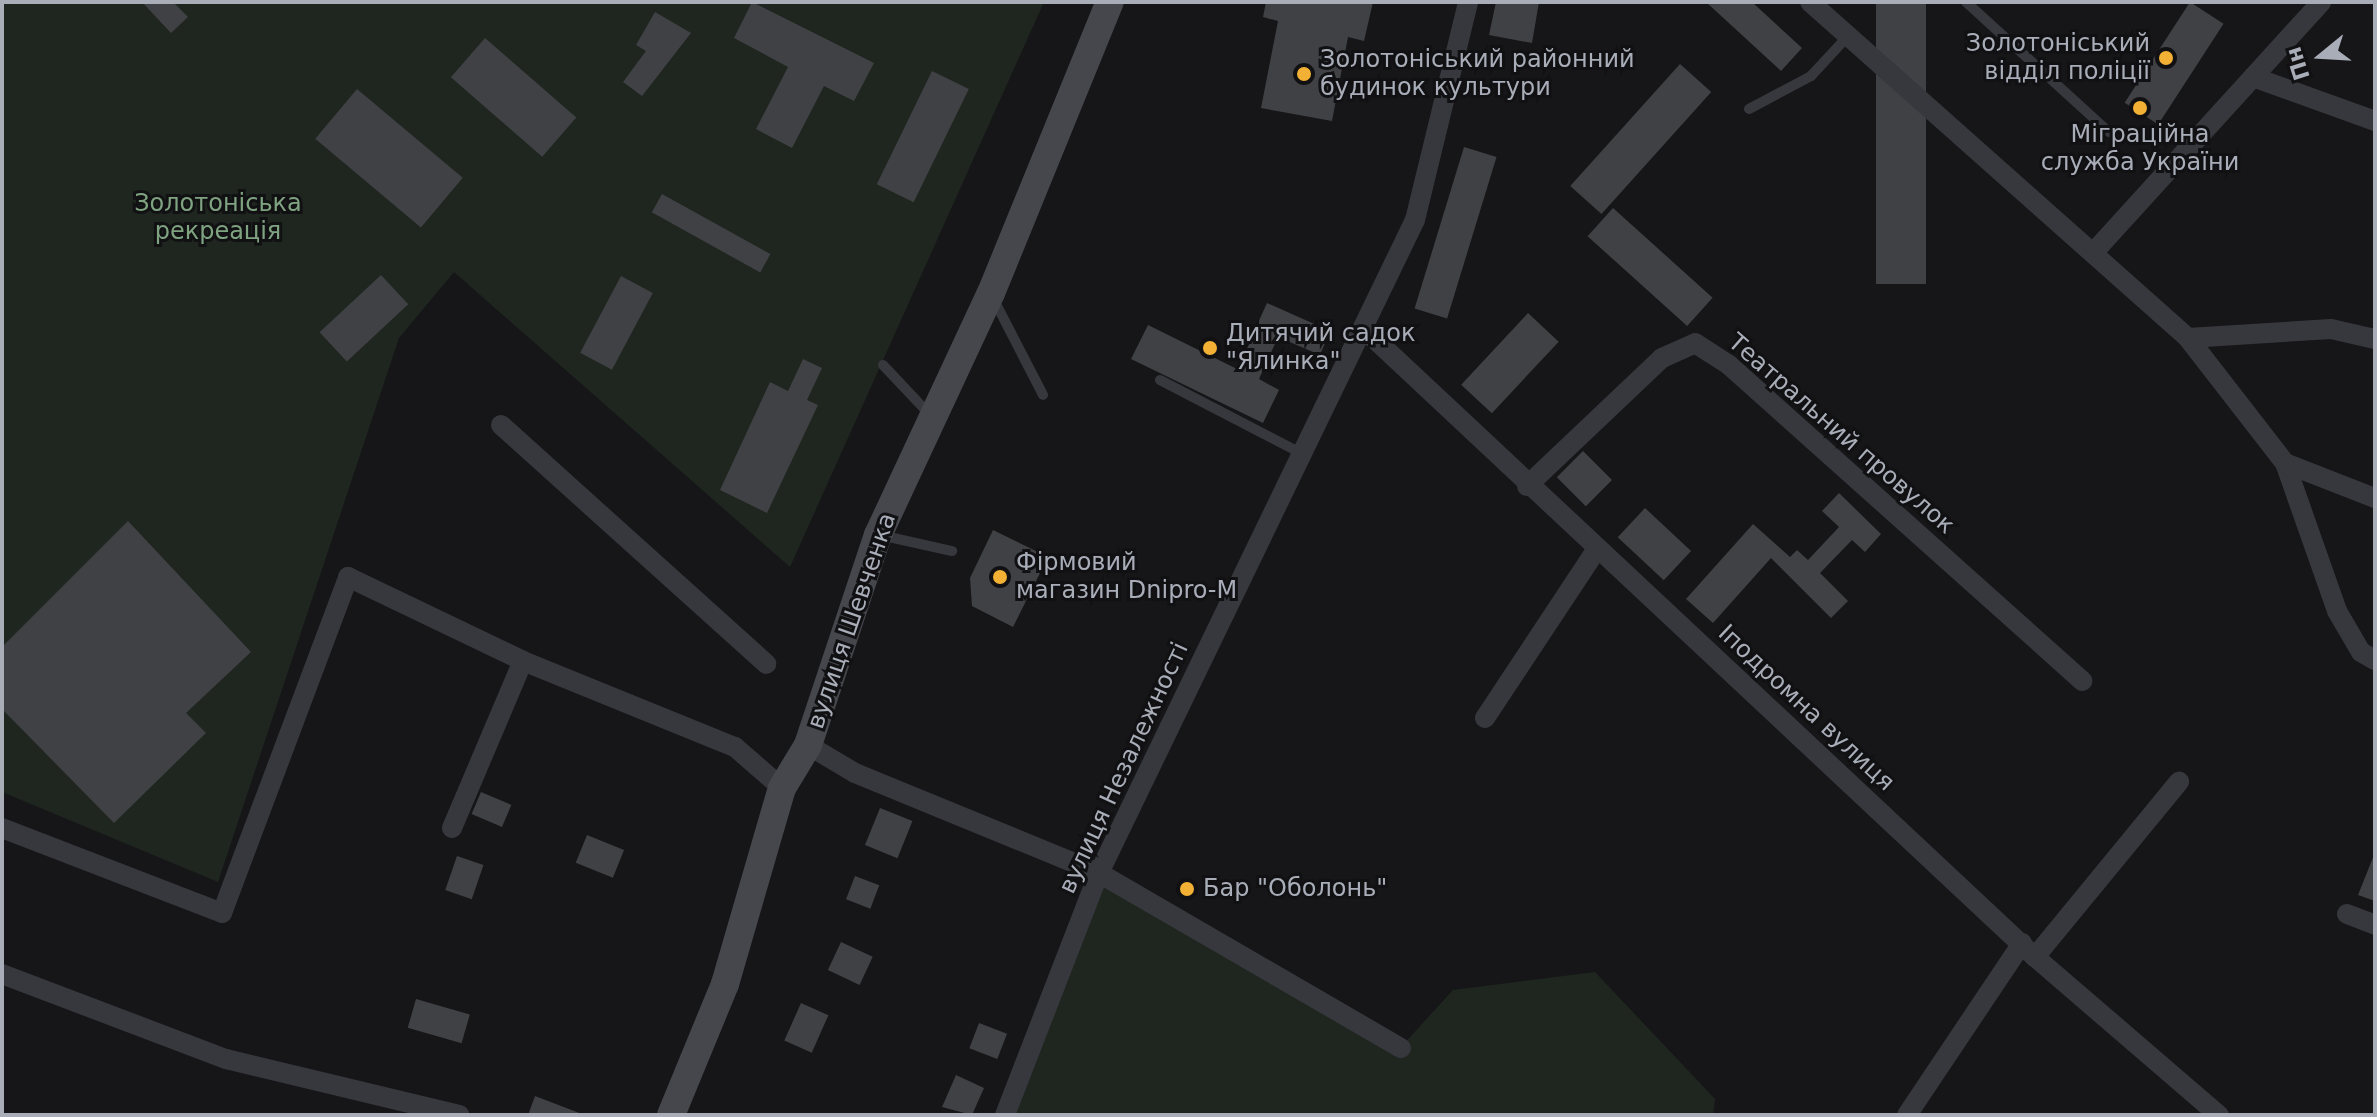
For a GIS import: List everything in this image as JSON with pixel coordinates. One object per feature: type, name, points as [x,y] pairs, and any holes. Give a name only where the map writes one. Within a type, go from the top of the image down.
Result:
[{"type":"main road","name":"вулиця Шевченка","points":[[671,1115],[725,984],[782,788],[808,745],[878,535],[935,420],[991,293],[1110,2]]},
{"type":"street","name":"вулиця Незалежності","points":[[1005,1115],[1099,873],[1366,331],[1415,220],[1468,2]]},
{"type":"street","points":[[1810,2],[2188,338],[2285,463],[2337,611],[2361,652],[2375,660]]},
{"type":"street","points":[[2093,253],[2321,2]]},
{"type":"street","points":[[2253,77],[2375,121]]},
{"type":"street","points":[[2188,338],[2331,329],[2375,339]]},
{"type":"street","name":"Іподромна вулиця","points":[[1366,331],[1527,486],[2028,950],[2219,1115]]},
{"type":"street","name":"Театральний провулок","points":[[1527,486],[1662,358],[1695,343],[1729,365],[2082,681]]},
{"type":"street","points":[[501,425],[766,664]]},
{"type":"street","points":[[2285,463],[2375,498]]},
{"type":"street","points":[[1485,718],[1596,550]]},
{"type":"street","points":[[2,828],[222,913],[348,577],[523,661],[735,747],[782,788]]},
{"type":"street","points":[[452,828],[523,661]]},
{"type":"street","points":[[808,745],[855,773],[1099,873],[1401,1048]]},
{"type":"street","points":[[1907,1115],[2028,950],[2179,782]]},
{"type":"street","points":[[2347,914],[2375,925]]},
{"type":"street","points":[[2,974],[226,1059],[459,1115]]},
{"type":"lane","points":[[1966,2],[2109,132]]},
{"type":"lane","points":[[1749,109],[1811,76],[1848,36]]},
{"type":"lane","points":[[991,293],[1043,395]]},
{"type":"lane","points":[[883,365],[935,420]]},
{"type":"lane","points":[[1160,380],[1305,455]]},
{"type":"lane","points":[[878,535],[952,551]]},
{"type":"green space","name":"Золотоніська рекреація","points":[[2,2],[1044,2],[790,567],[454,272],[399,338],[218,882],[2,792]]},
{"type":"green space","points":[[1099,873],[1400,1048],[1453,990],[1595,972],[1715,1099],[1713,1115],[1005,1115]]},
{"type":"building","points":[[142,2],[173,2],[188,17],[171,33]]},
{"type":"building","points":[[752,2],[874,63],[854,101],[824,86],[792,148],[756,129],[788,67],[734,38]]},
{"type":"building","name":"Золотоніський районний будинок культури","points":[[1266,2],[1373,2],[1364,41],[1348,37],[1332,121],[1261,108],[1278,21],[1263,17]]},
{"type":"building","points":[[1496,2],[1539,2],[1532,43],[1489,35]]},
{"type":"building","points":[[1706,2],[1752,2],[1802,48],[1781,71]]},
{"type":"building","points":[[1876,2],[1926,2],[1926,284],[1876,284]]},
{"type":"building","name":"Золотоніський відділ поліції","points":[[2190,2],[2224,24],[2158,124],[2125,103]]},
{"type":"building","points":[[655,12],[691,33],[642,96],[623,82],[646,51],[636,45]]},
{"type":"building","points":[[485,38],[576,117],[542,157],[451,77]]},
{"type":"building","points":[[1680,64],[1711,92],[1601,214],[1570,186]]},
{"type":"building","points":[[932,71],[969,89],[914,202],[877,184]]},
{"type":"building","points":[[357,89],[463,178],[421,227],[315,139]]},
{"type":"building","points":[[1464,147],[1497,157],[1447,319],[1415,309]]},
{"type":"building","points":[[662,194],[770,254],[760,272],[652,212]]},
{"type":"building","points":[[1613,208],[1713,298],[1687,326],[1588,236]]},
{"type":"building","points":[[381,275],[408,304],[347,362],[320,332]]},
{"type":"building","points":[[621,276],[653,293],[612,370],[580,353]]},
{"type":"building","points":[[1267,303],[1330,331],[1320,355],[1278,337],[1259,379],[1279,390],[1263,423],[1131,359],[1148,325],[1237,369]]},
{"type":"building","points":[[1528,313],[1559,342],[1492,413],[1461,385]]},
{"type":"building","points":[[803,359],[822,368],[807,400],[818,405],[767,513],[720,490],[770,382],[788,391]]},
{"type":"building","points":[[1583,451],[1612,480],[1586,506],[1557,477]]},
{"type":"building","points":[[1839,493],[1881,534],[1865,552],[1852,540],[1820,573],[1848,601],[1831,618],[1771,558],[1713,623],[1686,599],[1753,524],[1790,557],[1797,550],[1808,560],[1839,527],[1822,511]]},
{"type":"building","points":[[1645,508],[1691,551],[1664,580],[1618,537]]},
{"type":"building","points":[[128,521],[251,652],[186,713],[206,733],[114,823],[2,709],[2,647]]},
{"type":"building","points":[[993,530],[1048,557],[1013,627],[972,606],[970,578]]},
{"type":"building","points":[[481,792],[511,805],[502,827],[472,814]]},
{"type":"building","points":[[880,808],[912,821],[897,858],[865,845]]},
{"type":"building","points":[[587,835],[624,850],[613,878],[576,863]]},
{"type":"building","points":[[2375,855],[2375,901],[2358,895]]},
{"type":"building","points":[[457,856],[483,865],[472,899],[445,890]]},
{"type":"building","points":[[855,876],[879,885],[870,909],[846,899]]},
{"type":"building","points":[[841,942],[873,957],[860,985],[828,970]]},
{"type":"building","points":[[416,999],[470,1014],[462,1043],[408,1028]]},
{"type":"building","points":[[801,1003],[828,1015],[812,1053],[784,1040]]},
{"type":"building","points":[[979,1023],[1007,1034],[997,1059],[969,1048]]},
{"type":"building","points":[[956,1075],[984,1088],[972,1115],[942,1107]]},
{"type":"building","points":[[535,1096],[582,1114],[582,1115],[528,1115]]},
{"type":"place","name":"Золотоніський відділ поліції","points":[[2166,58]]},
{"type":"place","name":"Золотоніський районний будинок культури","points":[[1304,74]]},
{"type":"place","name":"Міграційна служба України","points":[[2140,108]]},
{"type":"place","name":"Дитячий садок \"Ялинка\"","points":[[1210,348]]},
{"type":"place","name":"Фірмовий магазин Dnipro-M","points":[[1000,577]]},
{"type":"place","name":"Бар \"Оболонь\"","points":[[1187,889]]}]
